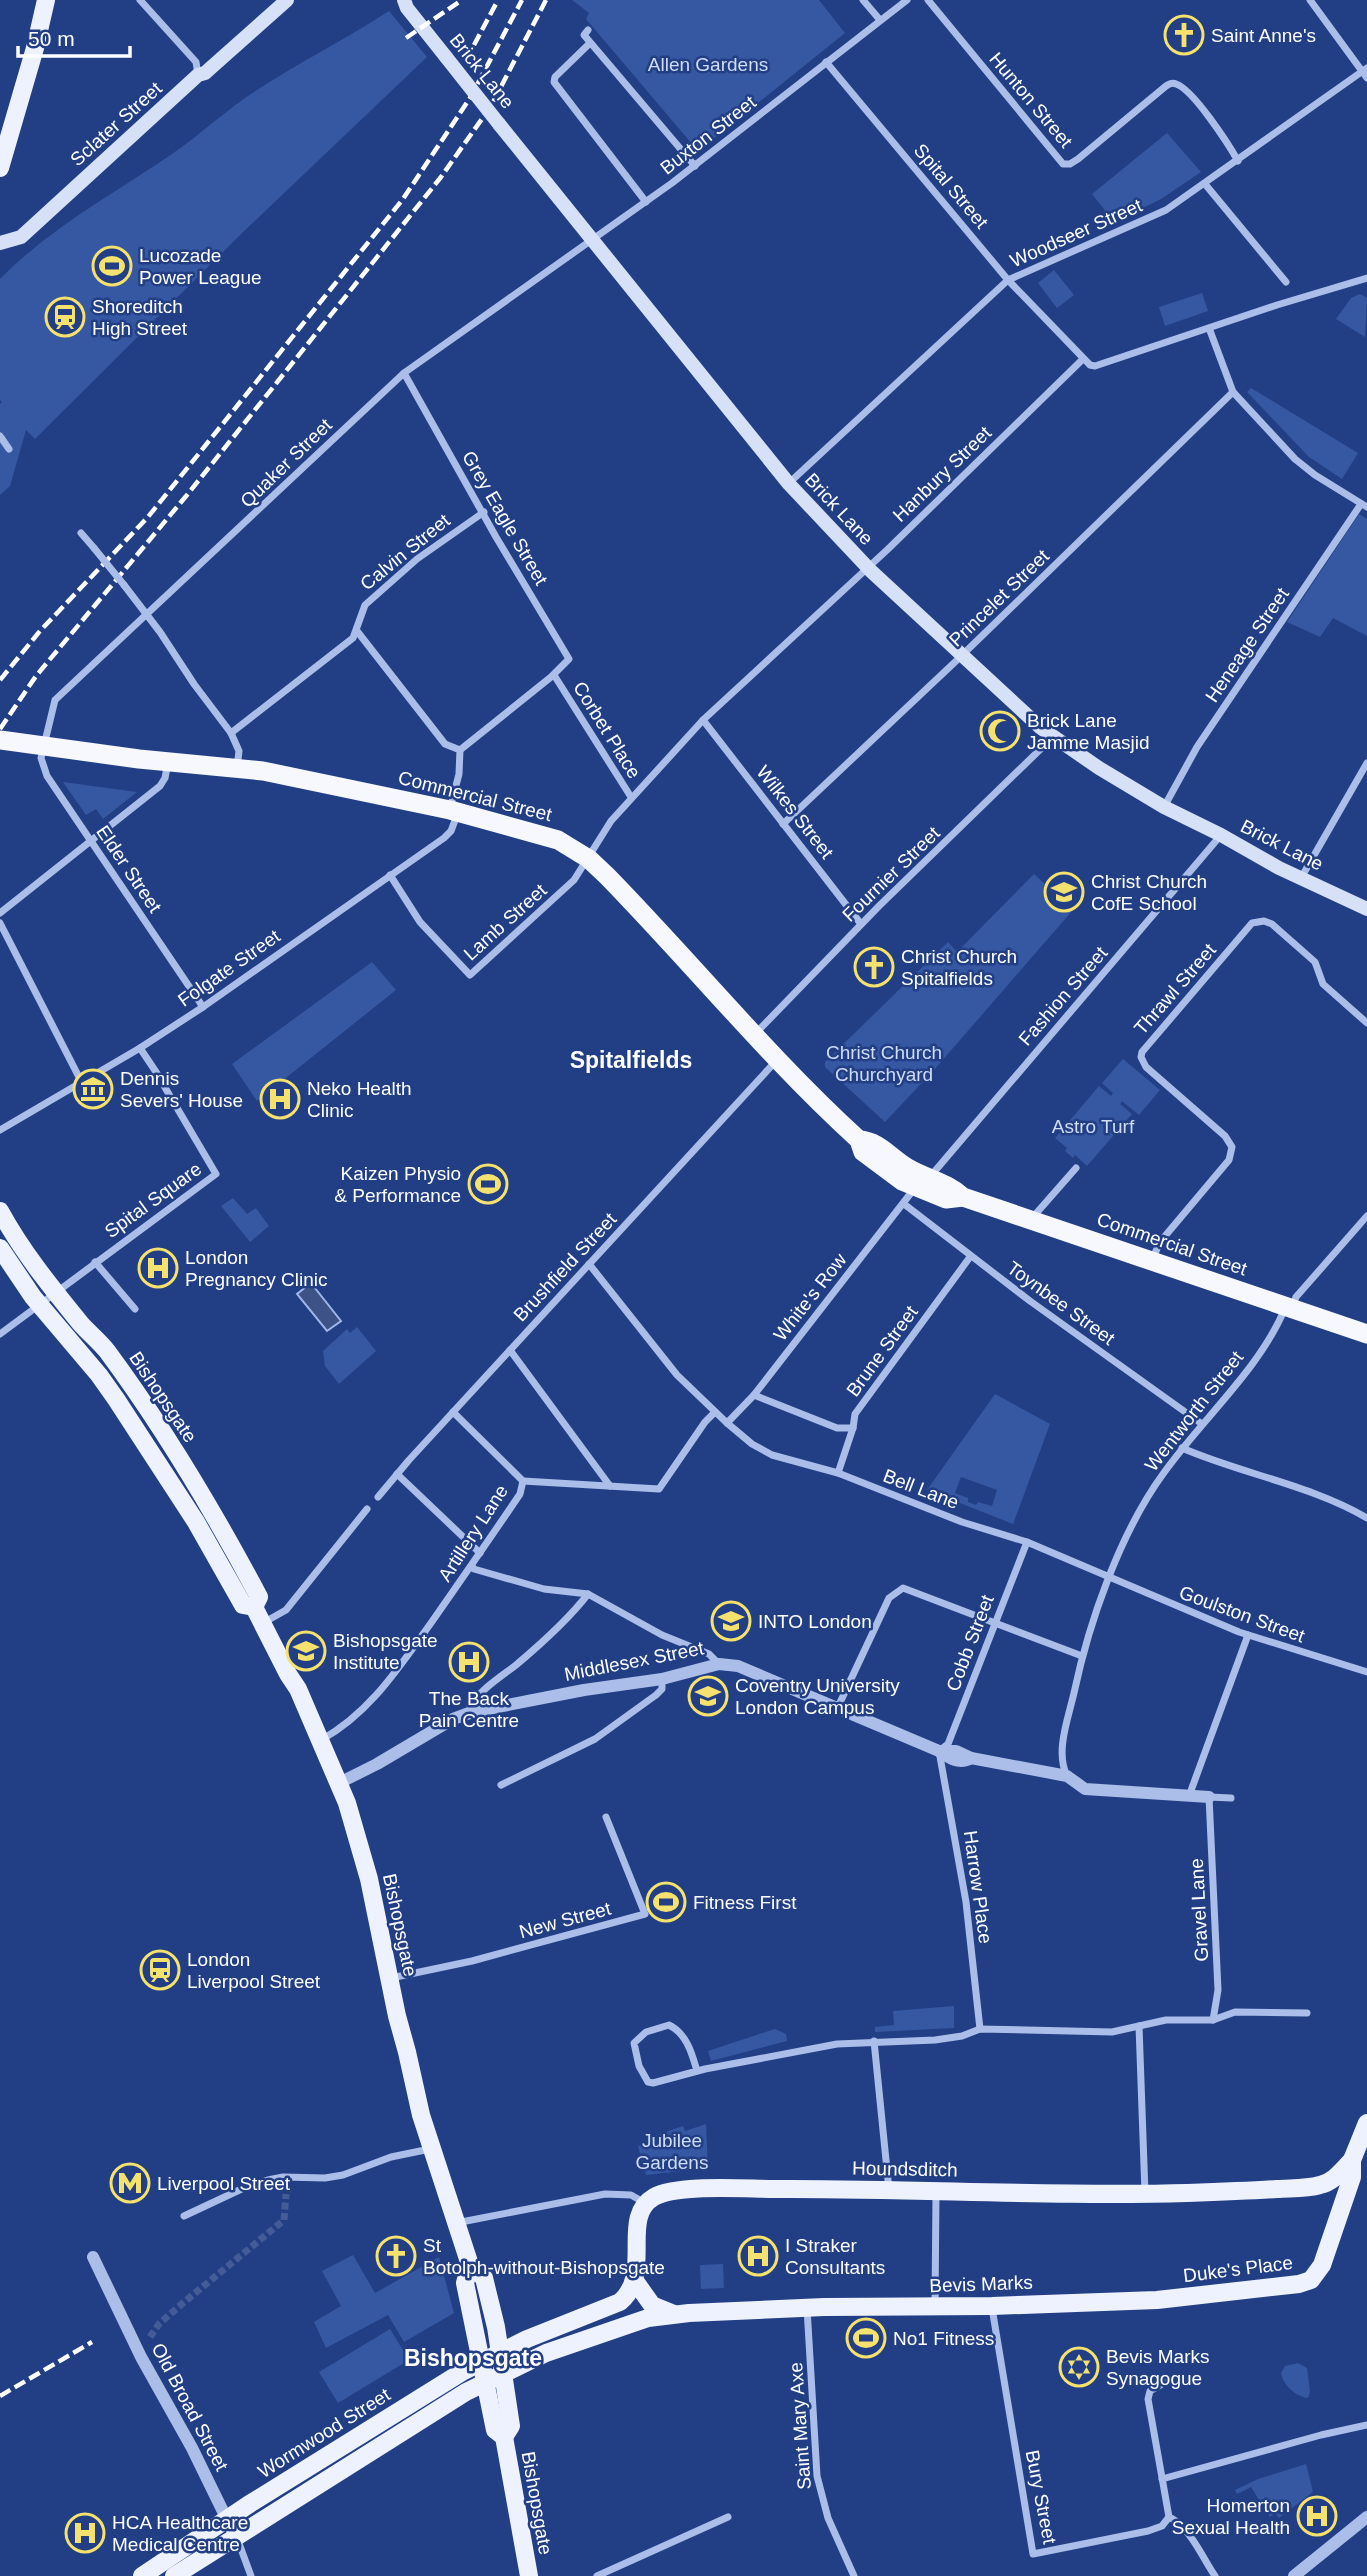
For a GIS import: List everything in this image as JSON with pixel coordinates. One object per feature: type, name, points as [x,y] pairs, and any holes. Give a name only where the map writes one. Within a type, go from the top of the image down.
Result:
[{"type":"highway","name":"Commercial Street","points":[[2,741],[237,768],[311,780],[454,811],[558,840],[589,859],[614,882],[753,1036],[859,1140],[871,1140],[922,1183],[946,1199],[963,1197],[1367,1334]]},
{"type":"main road","points":[[0,168],[3,149],[46,0]]},
{"type":"main road","name":"Sclater Street","points":[[0,243],[21,237],[198,75],[205,73],[287,0]]},
{"type":"main road","name":"Brick Lane","points":[[404,0],[499,124],[789,484],[868,568],[961,656],[1053,737],[1099,768],[1164,807],[1222,835],[1279,868],[1367,909]]},
{"type":"main road","points":[[0,1211],[19,1245],[55,1293]]},
{"type":"main road","name":"Bishopsgate","points":[[0,1248],[40,1304],[111,1391],[196,1522],[243,1605],[258,1615],[298,1689],[321,1740],[339,1783],[367,1871],[397,2016],[430,2149],[470,2265],[484,2278],[500,2351],[511,2426],[504,2437]]},
{"type":"main road","name":"Bishopsgate","points":[[55,1293],[104,1347],[164,1433],[229,1541],[259,1597],[258,1615]]},
{"type":"main road","points":[[1352,2160],[1367,2123]]},
{"type":"main road","name":"Houndsditch","points":[[638,2199],[683,2190],[936,2190],[1145,2194],[1312,2187],[1335,2179],[1352,2160]]},
{"type":"main road","name":"Duke's Place","points":[[1157,2300],[1299,2284],[1311,2280],[1322,2265],[1352,2177],[1352,2160]]},
{"type":"main road","points":[[638,2199],[635,2281],[652,2305],[674,2314]]},
{"type":"main road","name":"Bishopsgate","points":[[470,2265],[465,2283],[495,2430],[504,2437],[529,2576]]},
{"type":"main road","name":"Wormwood Street","points":[[142,2576],[227,2519],[480,2362],[500,2351],[613,2306],[627,2297],[635,2281]]},
{"type":"main road","name":"Bevis Marks","points":[[485,2382],[546,2353],[625,2325],[674,2314],[807,2308],[992,2306],[1157,2300]]},
{"type":"main road","points":[[174,2576],[485,2382]]},
{"type":"street","points":[[140,0],[196,62],[198,75]]},
{"type":"street","points":[[863,0],[880,20]]},
{"type":"street","name":"Buxton Street","points":[[593,241],[695,166],[907,0]]},
{"type":"street","name":"Hunton Street","points":[[928,0],[1063,164],[1078,159],[1172,83],[1178,84],[1197,103],[1226,139],[1238,161]]},
{"type":"street","points":[[1310,0],[1365,73]]},
{"type":"street","points":[[588,30],[583,35],[695,166]]},
{"type":"street","points":[[590,43],[555,77],[554,82],[646,202]]},
{"type":"street","name":"Spital Street","points":[[826,62],[1008,280],[1083,359]]},
{"type":"street","name":"Woodseer Street","points":[[789,484],[1008,280],[1166,211],[1365,73]]},
{"type":"street","points":[[1205,184],[1286,282]]},
{"type":"street","name":"Quaker Street","points":[[44,745],[55,700],[66,688],[148,615],[404,373],[593,241]]},
{"type":"street","points":[[1083,359],[1095,366],[1367,278]]},
{"type":"street","points":[[1209,328],[1233,392],[1295,459],[1364,506]]},
{"type":"street","name":"Hanbury Street","points":[[589,859],[601,834],[631,797],[703,720],[868,568],[1083,359]]},
{"type":"street","name":"Grey Eagle Street","points":[[404,373],[496,537],[569,659],[554,675]]},
{"type":"street","name":"Princelet Street","points":[[783,824],[1233,392]]},
{"type":"street","points":[[0,436],[9,449]]},
{"type":"street","name":"Heneage Street","points":[[1164,807],[1197,747],[1364,506]]},
{"type":"street","name":"Calvin Street","points":[[232,733],[353,638],[365,604],[417,559],[484,512]]},
{"type":"street","points":[[81,533],[148,615],[194,684],[232,733],[239,751],[237,768]]},
{"type":"street","points":[[357,631],[445,744],[460,750]]},
{"type":"street","name":"Corbet Place","points":[[460,750],[554,675],[631,797]]},
{"type":"street","name":"Wilkes Street","points":[[703,720],[861,925]]},
{"type":"street","name":"Fournier Street","points":[[753,1036],[861,925],[1053,737]]},
{"type":"street","name":"Elder Street","points":[[44,745],[41,758],[47,776],[203,1007]]},
{"type":"street","name":"Folgate Street","points":[[0,1130],[140,1048],[203,1007],[444,838],[451,831],[460,750]]},
{"type":"street","points":[[0,913],[160,786],[165,778],[167,762]]},
{"type":"street","points":[[1301,878],[1367,763]]},
{"type":"street","name":"Fashion Street","points":[[922,1183],[1222,835]]},
{"type":"street","name":"Lamb Street","points":[[390,875],[421,922],[470,975],[574,880],[589,859]]},
{"type":"street","name":"Thrawl Street","points":[[1152,1261],[1160,1242],[1229,1160],[1232,1147],[1226,1136],[1146,1067],[1141,1057],[1145,1047],[1252,923],[1264,921],[1272,924],[1315,962],[1323,984],[1367,1023]]},
{"type":"street","points":[[0,923],[82,1083]]},
{"type":"street","name":"Spital Square","points":[[0,1334],[216,1174],[140,1048]]},
{"type":"street","name":"Brushfield Street","points":[[378,1497],[777,1060]]},
{"type":"street","points":[[1031,1220],[1076,1168]]},
{"type":"street","name":"White's Row","points":[[727,1423],[754,1395],[922,1183]]},
{"type":"street","name":"Toynbee Street","points":[[904,1205],[970,1257],[1202,1424]]},
{"type":"street","name":"Wentworth Street","points":[[1067,1776],[1061,1763],[1082,1656],[1108,1578],[1161,1476],[1253,1362],[1296,1297],[1367,1216]]},
{"type":"street","name":"Brune Street","points":[[838,1473],[855,1414],[970,1257]]},
{"type":"street","points":[[95,1262],[135,1309]]},
{"type":"street","name":"Bell Lane","points":[[589,1264],[677,1375],[752,1444],[772,1455],[838,1473],[962,1522],[1027,1542],[1100,1572],[1108,1578]]},
{"type":"street","points":[[510,1350],[610,1486]]},
{"type":"street","points":[[754,1395],[841,1429],[853,1428]]},
{"type":"street","points":[[453,1412],[523,1481]]},
{"type":"street","name":"Artillery Lane","points":[[321,1740],[349,1721],[381,1691],[472,1566],[520,1494],[523,1481],[659,1489],[705,1422],[715,1412]]},
{"type":"street","points":[[1182,1448],[1354,1510],[1367,1518]]},
{"type":"street","points":[[397,1474],[480,1553]]},
{"type":"street","points":[[258,1615],[286,1610],[367,1509]]},
{"type":"street","name":"Cobb Street","points":[[939,1751],[948,1744],[1027,1542]]},
{"type":"street","points":[[472,1566],[474,1569],[544,1589],[588,1594],[662,1635],[709,1654],[719,1664]]},
{"type":"street","name":"Goulston Street","points":[[1108,1578],[1248,1635],[1367,1672]]},
{"type":"street","points":[[837,1709],[890,1598],[903,1588],[1082,1656]]},
{"type":"street","points":[[472,1712],[470,1706],[481,1690],[518,1663],[588,1594]]},
{"type":"street","points":[[1189,1796],[1248,1635]]},
{"type":"street","name":"Middlesex Street","points":[[339,1783],[453,1719],[472,1712],[584,1690],[662,1679],[719,1664],[738,1666],[939,1751],[956,1751],[971,1758],[1067,1776],[1085,1789],[1231,1798]]},
{"type":"street","points":[[500,1785],[604,1734],[656,1695],[662,1689],[662,1679]]},
{"type":"street","name":"Harrow Place","points":[[939,1751],[966,1902],[980,2029]]},
{"type":"street","name":"Gravel Lane","points":[[1209,1797],[1218,1990],[1213,2020]]},
{"type":"street","name":"New Street","points":[[390,1978],[472,1961],[645,1914],[606,1817]]},
{"type":"street","points":[[697,2071],[682,2035],[669,2025],[646,2032],[634,2043],[639,2066],[648,2082],[837,2044],[935,2040],[962,2036],[980,2029],[1112,2032],[1166,2020],[1213,2020],[1235,2012],[1307,2013]]},
{"type":"street","points":[[1139,2026],[1145,2194]]},
{"type":"street","points":[[874,2041],[889,2190]]},
{"type":"street","points":[[184,2216],[248,2186],[268,2180],[343,2175],[391,2157],[430,2149]]},
{"type":"street","points":[[935,2306],[936,2190]]},
{"type":"street","name":"Houndsditch","points":[[456,2223],[594,2195],[638,2199]]},
{"type":"street","name":"Old Broad Street","points":[[93,2257],[141,2357],[192,2448],[236,2538],[251,2576]]},
{"type":"street","name":"Bury Street","points":[[992,2306],[1033,2554],[1148,2531],[1163,2526],[1169,2517]]},
{"type":"street","name":"Saint Mary Axe","points":[[807,2308],[817,2476],[822,2500],[855,2576]]},
{"type":"street","points":[[1170,2380],[1150,2391],[1148,2399],[1169,2517],[1184,2529],[1214,2576]]},
{"type":"street","points":[[1161,2479],[1367,2425]]},
{"type":"street","points":[[597,2576],[728,2517]]},
{"type":"street","points":[[1294,2576],[1367,2517]]},
{"type":"green space","name":"Allen Gardens","points":[[572,0],[819,0],[845,33],[698,151],[586,19],[589,13]]},
{"type":"green space","name":"Lucozade Power League","points":[[389,11],[427,57],[238,237],[35,439],[26,430],[10,486],[0,495],[0,279],[61,227],[172,154],[246,97]]},
{"type":"green space","points":[[1167,133],[1201,172],[1161,199],[1114,222],[1092,194]]},
{"type":"green space","points":[[1054,270],[1074,295],[1057,308],[1038,283]]},
{"type":"green space","points":[[1202,293],[1208,311],[1165,326],[1159,307]]},
{"type":"green space","points":[[1360,294],[1367,298],[1365,337],[1336,319],[1351,298]]},
{"type":"green space","points":[[1251,388],[1358,453],[1342,479],[1309,457],[1247,392]]},
{"type":"green space","points":[[1359,514],[1367,519],[1367,636],[1333,618],[1320,637],[1287,622]]},
{"type":"green space","points":[[63,782],[137,792],[103,819],[96,809],[86,815]]},
{"type":"green space","name":"Christ Church Churchyard","points":[[1034,874],[1073,910],[934,1070],[885,1122],[825,1067],[825,1062],[948,942],[957,952]]},
{"type":"green space","points":[[372,962],[396,990],[257,1101],[232,1064]]},
{"type":"green space","name":"Astro Turf","points":[[1123,1059],[1160,1090],[1139,1115],[1122,1101],[1120,1104],[1132,1114],[1087,1166],[1075,1155],[1073,1158],[1065,1151],[1067,1148],[1055,1138],[1099,1086],[1111,1096],[1113,1093],[1102,1083]]},
{"type":"green space","points":[[233,1198],[247,1214],[256,1208],[269,1226],[250,1242],[221,1206]]},
{"type":"green space","points":[[357,1327],[376,1351],[339,1384],[325,1366],[323,1351],[347,1329],[350,1333]]},
{"type":"green space","points":[[995,1394],[1050,1424],[1013,1524],[927,1490]],"holes":[[[961,1477],[997,1490],[992,1506],[978,1502],[976,1505],[968,1502],[968,1498],[955,1493]]]},
{"type":"green space","points":[[954,2006],[954,2028],[875,2032],[875,2027],[894,2025],[893,2011]]},
{"type":"green space","points":[[775,2029],[786,2034],[787,2041],[711,2061],[708,2051]]},
{"type":"green space","name":"Jubilee Gardens","points":[[706,2124],[708,2168],[646,2175],[638,2146],[652,2142],[651,2137],[683,2126],[685,2131]]},
{"type":"green space","points":[[353,2255],[375,2293],[439,2257],[454,2313],[404,2342],[388,2315],[326,2348],[314,2322],[341,2306],[322,2271]]},
{"type":"green space","points":[[723,2264],[724,2288],[701,2289],[700,2265]]},
{"type":"green space","points":[[390,2329],[409,2360],[338,2403],[319,2372]]},
{"type":"green space","points":[[1298,2363],[1307,2368],[1310,2392],[1308,2398],[1295,2393],[1282,2377],[1285,2366]]},
{"type":"green space","points":[[1306,2464],[1313,2492],[1279,2518],[1275,2513],[1270,2517],[1251,2487],[1237,2494],[1235,2490],[1258,2479]]},
{"type":"shaded area","points":[[311,1283],[341,1321],[327,1331],[297,1294]]},
{"type":"tunnel","points":[[150,2337],[159,2324],[183,2303],[284,2220],[286,2194]]},
{"type":"railway","points":[[406,38],[462,0]]},
{"type":"railway","points":[[466,60],[498,0]]},
{"type":"railway","points":[[0,680],[40,631],[148,517],[403,199],[470,98],[522,0]]},
{"type":"railway","points":[[0,729],[36,676],[187,495],[441,177],[491,106],[546,0]]},
{"type":"railway","points":[[0,2396],[92,2342]]},
{"type":"place","name":"Saint Anne's","points":[[1184,35]]},
{"type":"place","name":"Lucozade Power League","points":[[112,266]]},
{"type":"place","name":"Shoreditch High Street","points":[[65,317]]},
{"type":"place","name":"Brick Lane Jamme Masjid","points":[[1000,731]]},
{"type":"place","name":"Christ Church CofE School","points":[[1064,892]]},
{"type":"place","name":"Christ Church Spitalfields","points":[[874,967]]},
{"type":"place","name":"Dennis Severs' House","points":[[93,1089]]},
{"type":"place","name":"Neko Health Clinic","points":[[280,1099]]},
{"type":"place","name":"Kaizen Physio & Performance","points":[[488,1184]]},
{"type":"place","name":"London Pregnancy Clinic","points":[[158,1268]]},
{"type":"place","name":"INTO London","points":[[731,1621]]},
{"type":"place","name":"Bishopsgate Institute","points":[[306,1651]]},
{"type":"place","name":"The Back Pain Centre","points":[[469,1662]]},
{"type":"place","name":"Coventry University London Campus","points":[[708,1696]]},
{"type":"place","name":"Fitness First","points":[[666,1902]]},
{"type":"place","name":"London Liverpool Street","points":[[160,1970]]},
{"type":"place","name":"Liverpool Street","points":[[130,2183]]},
{"type":"place","name":"St Botolph-without-Bishopsgate","points":[[396,2256]]},
{"type":"place","name":"I Straker Consultants","points":[[758,2256]]},
{"type":"place","name":"No1 Fitness","points":[[866,2338]]},
{"type":"place","name":"Bevis Marks Synagogue","points":[[1079,2367]]},
{"type":"place","name":"Homerton Sexual Health","points":[[1317,2516]]},
{"type":"place","name":"HCA Healthcare Medical Centre","points":[[85,2533]]},
{"type":"district","name":"Spitalfields","points":[[631,1060]]},
{"type":"district","name":"Bishopsgate","points":[[473,2358]]}]
